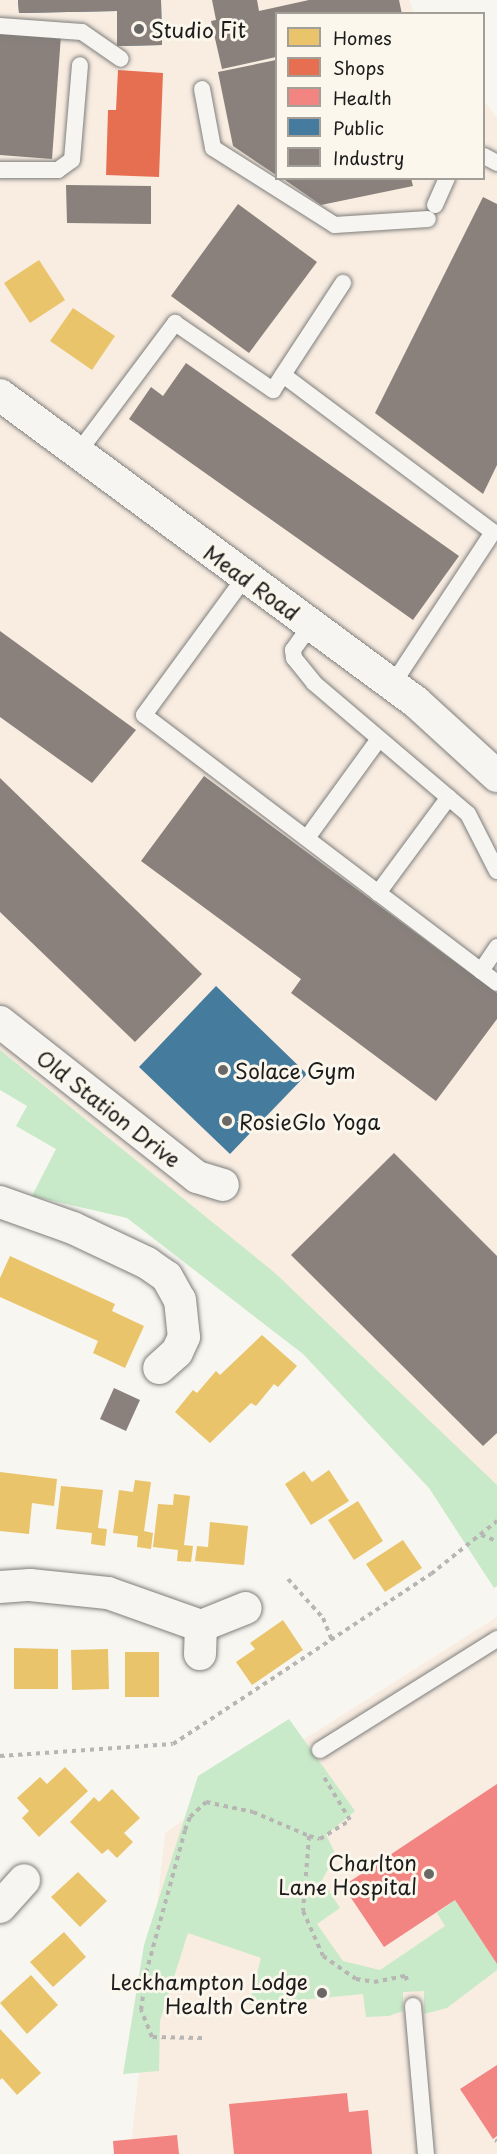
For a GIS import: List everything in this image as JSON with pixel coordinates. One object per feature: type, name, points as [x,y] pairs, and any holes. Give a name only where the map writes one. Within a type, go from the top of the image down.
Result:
[{"type":"street","name":"Mead Road","points":[[0,394],[77,454],[392,685],[497,776]]},
{"type":"street","name":"Old Station Drive","points":[[0,1022],[197,1177],[223,1185]]},
{"type":"street","points":[[0,1202],[73,1228],[147,1263],[167,1276],[180,1300],[184,1336],[177,1352],[159,1368]]},
{"type":"street","points":[[0,1587],[50,1586],[108,1593],[171,1612],[200,1640],[246,1608]]},
{"type":"street","points":[[0,1907],[24,1880]]},
{"type":"lane","points":[[0,26],[82,32],[121,60]]},
{"type":"lane","points":[[0,170],[58,170],[72,160],[80,65]]},
{"type":"lane","points":[[202,89],[213,148],[335,225],[432,212],[446,180]]},
{"type":"lane","points":[[77,454],[175,323],[273,390],[343,283]]},
{"type":"lane","points":[[283,375],[493,532],[392,685]]},
{"type":"lane","points":[[245,577],[144,714],[497,983]]},
{"type":"lane","points":[[311,625],[293,650],[294,658],[314,683],[468,814],[497,871]]},
{"type":"lane","points":[[307,838],[380,739]]},
{"type":"lane","points":[[378,893],[449,797]]},
{"type":"lane","points":[[481,971],[497,947]]},
{"type":"lane","points":[[320,1750],[497,1639]]},
{"type":"lane","points":[[414,2006],[426,2154]]},
{"type":"path","points":[[0,1756],[173,1744],[431,1574],[497,1521]]},
{"type":"path","points":[[480,1535],[497,1541]]},
{"type":"path","points":[[288,1579],[323,1618],[332,1640]]},
{"type":"path","points":[[201,2038],[152,2037],[141,2010],[146,1973],[177,1872],[185,1830],[190,1817],[206,1802],[253,1812],[309,1836],[303,1911],[323,1956],[356,1979],[374,1983],[406,1976],[414,2006]]},
{"type":"shaded area","points":[[0,0],[409,0],[414,12],[275,12],[275,180],[485,180],[485,102],[497,118],[497,1487],[0,1072]]},
{"type":"shaded area","name":"Leckhampton Lodge Health Centre","points":[[497,1617],[497,2154],[130,2154],[165,1833],[240,1780]]},
{"type":"green space","points":[[0,1050],[275,1273],[497,1485],[497,1586],[494,1588],[429,1488],[303,1354],[127,1218],[32,1196],[56,1149],[16,1126],[27,1106],[0,1090]]},
{"type":"green space","points":[[289,1719],[355,1811],[326,1835],[336,1855],[322,1880],[340,1908],[317,1924],[343,1961],[380,1970],[445,1926],[437,1913],[455,1900],[497,1964],[497,1970],[447,2008],[424,2014],[424,1991],[403,1992],[403,2011],[389,2016],[366,2017],[363,1994],[249,2005],[261,1958],[188,1933],[160,2021],[159,2071],[123,2074],[144,1945],[198,1776]]},
{"type":"building: Homes","points":[[39,260],[65,300],[30,323],[4,283]]},
{"type":"building: Homes","points":[[73,308],[115,336],[92,370],[50,341]]},
{"type":"building: Homes","points":[[10,1256],[115,1304],[112,1311],[144,1326],[125,1368],[93,1353],[98,1341],[0,1297],[0,1278]]},
{"type":"building: Homes","points":[[262,1335],[297,1366],[278,1387],[274,1384],[256,1406],[251,1403],[210,1443],[175,1412],[193,1390],[197,1393],[216,1371],[220,1375]]},
{"type":"building: Homes","points":[[329,1470],[349,1501],[311,1525],[285,1484],[304,1471],[312,1482]]},
{"type":"building: Homes","points":[[0,1472],[57,1479],[54,1506],[32,1503],[29,1534],[0,1531]]},
{"type":"building: Homes","points":[[135,1480],[151,1482],[144,1531],[153,1533],[151,1549],[137,1547],[138,1536],[113,1533],[119,1490],[133,1492]]},
{"type":"building: Homes","points":[[61,1486],[103,1490],[98,1528],[107,1529],[105,1546],[91,1544],[92,1533],[56,1529]]},
{"type":"building: Homes","points":[[174,1494],[190,1496],[184,1545],[193,1546],[191,1562],[177,1561],[178,1550],[153,1547],[158,1504],[173,1505]]},
{"type":"building: Homes","points":[[358,1501],[383,1541],[354,1560],[328,1520]]},
{"type":"building: Homes","points":[[210,1522],[248,1526],[244,1565],[195,1561],[197,1546],[208,1547]]},
{"type":"building: Homes","points":[[403,1540],[422,1568],[385,1592],[366,1564]]},
{"type":"building: Homes","points":[[283,1620],[303,1650],[252,1685],[236,1662],[255,1649],[250,1643]]},
{"type":"building: Homes","points":[[14,1648],[58,1649],[58,1689],[14,1689]]},
{"type":"building: Homes","points":[[108,1649],[109,1689],[72,1690],[71,1650]]},
{"type":"building: Homes","points":[[125,1652],[159,1652],[159,1697],[125,1697]]},
{"type":"building: Homes","points":[[65,1767],[88,1791],[39,1837],[22,1818],[29,1811],[17,1798],[40,1777],[47,1784]]},
{"type":"building: Homes","points":[[112,1789],[140,1818],[124,1833],[133,1842],[117,1858],[108,1849],[102,1854],[70,1822],[94,1797],[99,1802]]},
{"type":"building: Homes","points":[[78,1872],[107,1901],[80,1927],[51,1897]]},
{"type":"building: Homes","points":[[64,1932],[86,1957],[53,1987],[30,1962]]},
{"type":"building: Homes","points":[[31,1975],[58,2005],[27,2034],[0,2003]]},
{"type":"building: Homes","points":[[0,2029],[41,2073],[17,2095],[2,2078],[0,2080]]},
{"type":"building: Shops","points":[[118,70],[163,73],[159,177],[106,175],[108,110],[116,110]]},
{"type":"building: Health","name":"Charlton Lane Hospital","points":[[497,1784],[497,1964],[455,1900],[384,1947],[343,1886]]},
{"type":"building: Health","points":[[497,2065],[497,2136],[493,2139],[460,2089]]},
{"type":"building: Health","points":[[347,2093],[349,2112],[368,2110],[372,2154],[234,2154],[229,2104]]},
{"type":"building: Health","points":[[177,2135],[179,2154],[114,2154],[113,2141]]},
{"type":"building: Public","name":"Studio Fit","points":[[18,0],[161,0],[162,45],[117,46],[117,11],[19,13]]},
{"type":"building: Public","name":"Solace Gym","points":[[216,986],[307,1074],[230,1154],[139,1067]]},
{"type":"building: Industry","name":"Studio Fit","points":[[18,0],[161,0],[162,45],[117,46],[117,11],[19,13]]},
{"type":"building: Industry","points":[[212,0],[257,0],[259,11],[309,0],[399,0],[402,12],[275,12],[275,57],[222,69],[211,21],[216,20]]},
{"type":"building: Industry","points":[[0,31],[61,35],[52,159],[0,155]]},
{"type":"building: Industry","points":[[275,60],[275,174],[233,146],[218,72]]},
{"type":"building: Industry","points":[[285,180],[412,180],[413,186],[321,205]]},
{"type":"building: Industry","points":[[66,185],[151,186],[151,224],[67,223]]},
{"type":"building: Industry","points":[[483,197],[497,204],[497,465],[483,494],[375,413]]},
{"type":"building: Industry","points":[[238,204],[317,262],[249,353],[171,296]]},
{"type":"building: Industry","points":[[186,363],[459,556],[413,620],[129,419],[151,387],[163,396]]},
{"type":"building: Industry","points":[[0,631],[136,730],[92,783],[0,717]]},
{"type":"building: Industry","points":[[204,776],[497,993],[497,1019],[436,1101],[291,993],[301,979],[141,861]]},
{"type":"building: Industry","points":[[0,778],[202,974],[135,1042],[0,912]]},
{"type":"building: Industry","points":[[394,1153],[497,1256],[497,1433],[483,1446],[291,1255]]},
{"type":"building: Industry","points":[[114,1388],[140,1400],[126,1431],[100,1419]]},
{"type":"place","name":"Studio Fit","points":[[139,29]]},
{"type":"place","name":"Solace Gym","points":[[223,1070]]},
{"type":"place","name":"RosieGlo Yoga","points":[[227,1121]]},
{"type":"place","name":"Charlton Lane Hospital","points":[[429,1874]]},
{"type":"place","name":"Leckhampton Lodge Health Centre","points":[[322,1993]]}]
